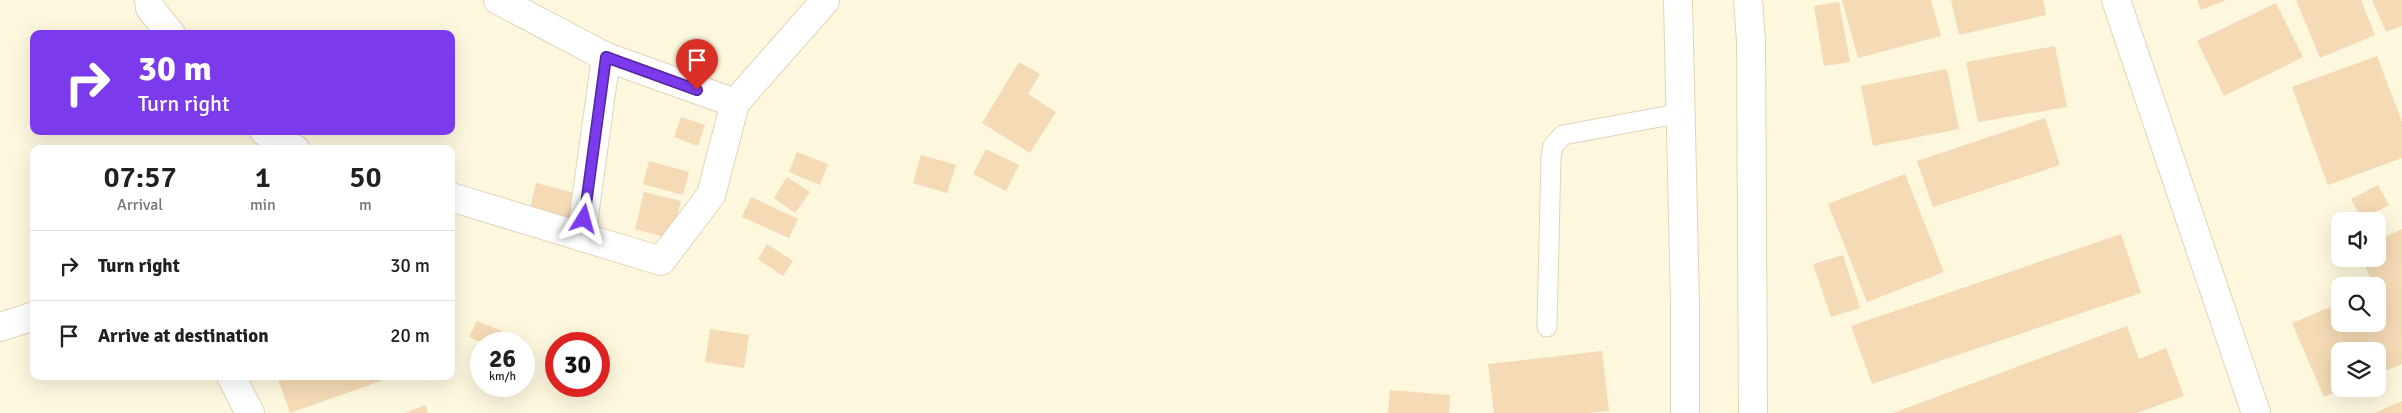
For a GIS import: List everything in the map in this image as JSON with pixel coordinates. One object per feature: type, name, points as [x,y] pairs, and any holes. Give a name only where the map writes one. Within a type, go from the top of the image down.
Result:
[{"type":"street","points":[[498,0],[606,57],[735,103]]},
{"type":"street","points":[[1678,0],[1682,112],[1685,413]]},
{"type":"street","points":[[1748,0],[1752,40],[1753,413]]},
{"type":"street","points":[[2116,0],[2256,413]]},
{"type":"street","points":[[455,198],[661,261],[710,195],[735,103],[826,1]]},
{"type":"street","points":[[151,3],[168,30]]},
{"type":"street","points":[[581,237],[606,57]]},
{"type":"street","points":[[270,135],[285,145]]},
{"type":"street","points":[[0,327],[30,316]]},
{"type":"street","points":[[233,380],[250,413]]},
{"type":"lane","points":[[1547,327],[1551,157],[1553,146],[1564,136],[1682,112]]},
{"type":"building","points":[[1842,0],[1931,0],[1941,36],[1858,58]]},
{"type":"building","points":[[1951,0],[2043,0],[2046,15],[1959,35]]},
{"type":"building","points":[[2197,0],[2226,0],[2201,10]]},
{"type":"building","points":[[2296,0],[2361,0],[2375,35],[2320,58]]},
{"type":"building","points":[[2372,0],[2402,0],[2402,26],[2386,32]]},
{"type":"building","points":[[1839,2],[1850,62],[1824,66],[1814,6]]},
{"type":"building","points":[[2276,3],[2303,57],[2224,96],[2197,41]]},
{"type":"building","points":[[2055,46],[2067,107],[1978,122],[1966,62]]},
{"type":"building","points":[[2377,56],[2402,122],[2402,158],[2328,185],[2292,87]]},
{"type":"building","points":[[1019,62],[1040,74],[1028,94],[1056,112],[1030,153],[982,123]]},
{"type":"building","points":[[1947,69],[1959,129],[1873,146],[1861,86]]},
{"type":"building","points":[[681,117],[705,125],[698,146],[674,137]]},
{"type":"building","points":[[2045,118],[2060,165],[1933,207],[1917,161]]},
{"type":"building","points":[[986,149],[1019,165],[1006,191],[973,174]]},
{"type":"building","points":[[797,152],[828,164],[820,185],[789,172]]},
{"type":"building","points":[[921,155],[956,165],[947,193],[913,183]]},
{"type":"building","points":[[649,161],[689,172],[683,195],[643,184]]},
{"type":"building","points":[[1905,174],[1944,272],[1867,302],[1828,204]]},
{"type":"building","points":[[787,177],[810,192],[795,213],[774,198]]},
{"type":"building","points":[[536,183],[578,194],[570,228],[528,217]]},
{"type":"building","points":[[2378,185],[2389,205],[2376,212],[2358,212],[2351,199]]},
{"type":"building","points":[[644,192],[681,201],[672,239],[635,229]]},
{"type":"building","points":[[751,197],[798,219],[789,238],[742,217]]},
{"type":"building","points":[[2402,229],[2402,364],[2386,371],[2386,342],[2331,342],[2331,394],[2324,397],[2292,323],[2331,307],[2331,332],[2386,332],[2386,277],[2370,277],[2366,267],[2386,267],[2386,236]]},
{"type":"building","points":[[2121,234],[2141,293],[1872,384],[1851,326]]},
{"type":"building","points":[[767,244],[793,261],[783,276],[758,259]]},
{"type":"building","points":[[1843,255],[1860,308],[1831,317],[1813,264]]},
{"type":"building","points":[[477,321],[502,331],[502,332],[472,332]]},
{"type":"building","points":[[2127,326],[2139,359],[2166,348],[2184,396],[2137,413],[1893,413]]},
{"type":"building","points":[[710,329],[749,335],[744,368],[705,362]]},
{"type":"building","points":[[1602,351],[1609,411],[1588,413],[1494,413],[1488,364]]},
{"type":"building","points":[[278,380],[384,380],[290,413]]},
{"type":"building","points":[[1390,390],[1450,395],[1449,413],[1388,413]]},
{"type":"building","points":[[2402,401],[2402,413],[2375,413]]},
{"type":"building","points":[[425,405],[428,413],[405,413]]},
{"type":"route","points":[[584,219],[606,57],[697,90]]}]
